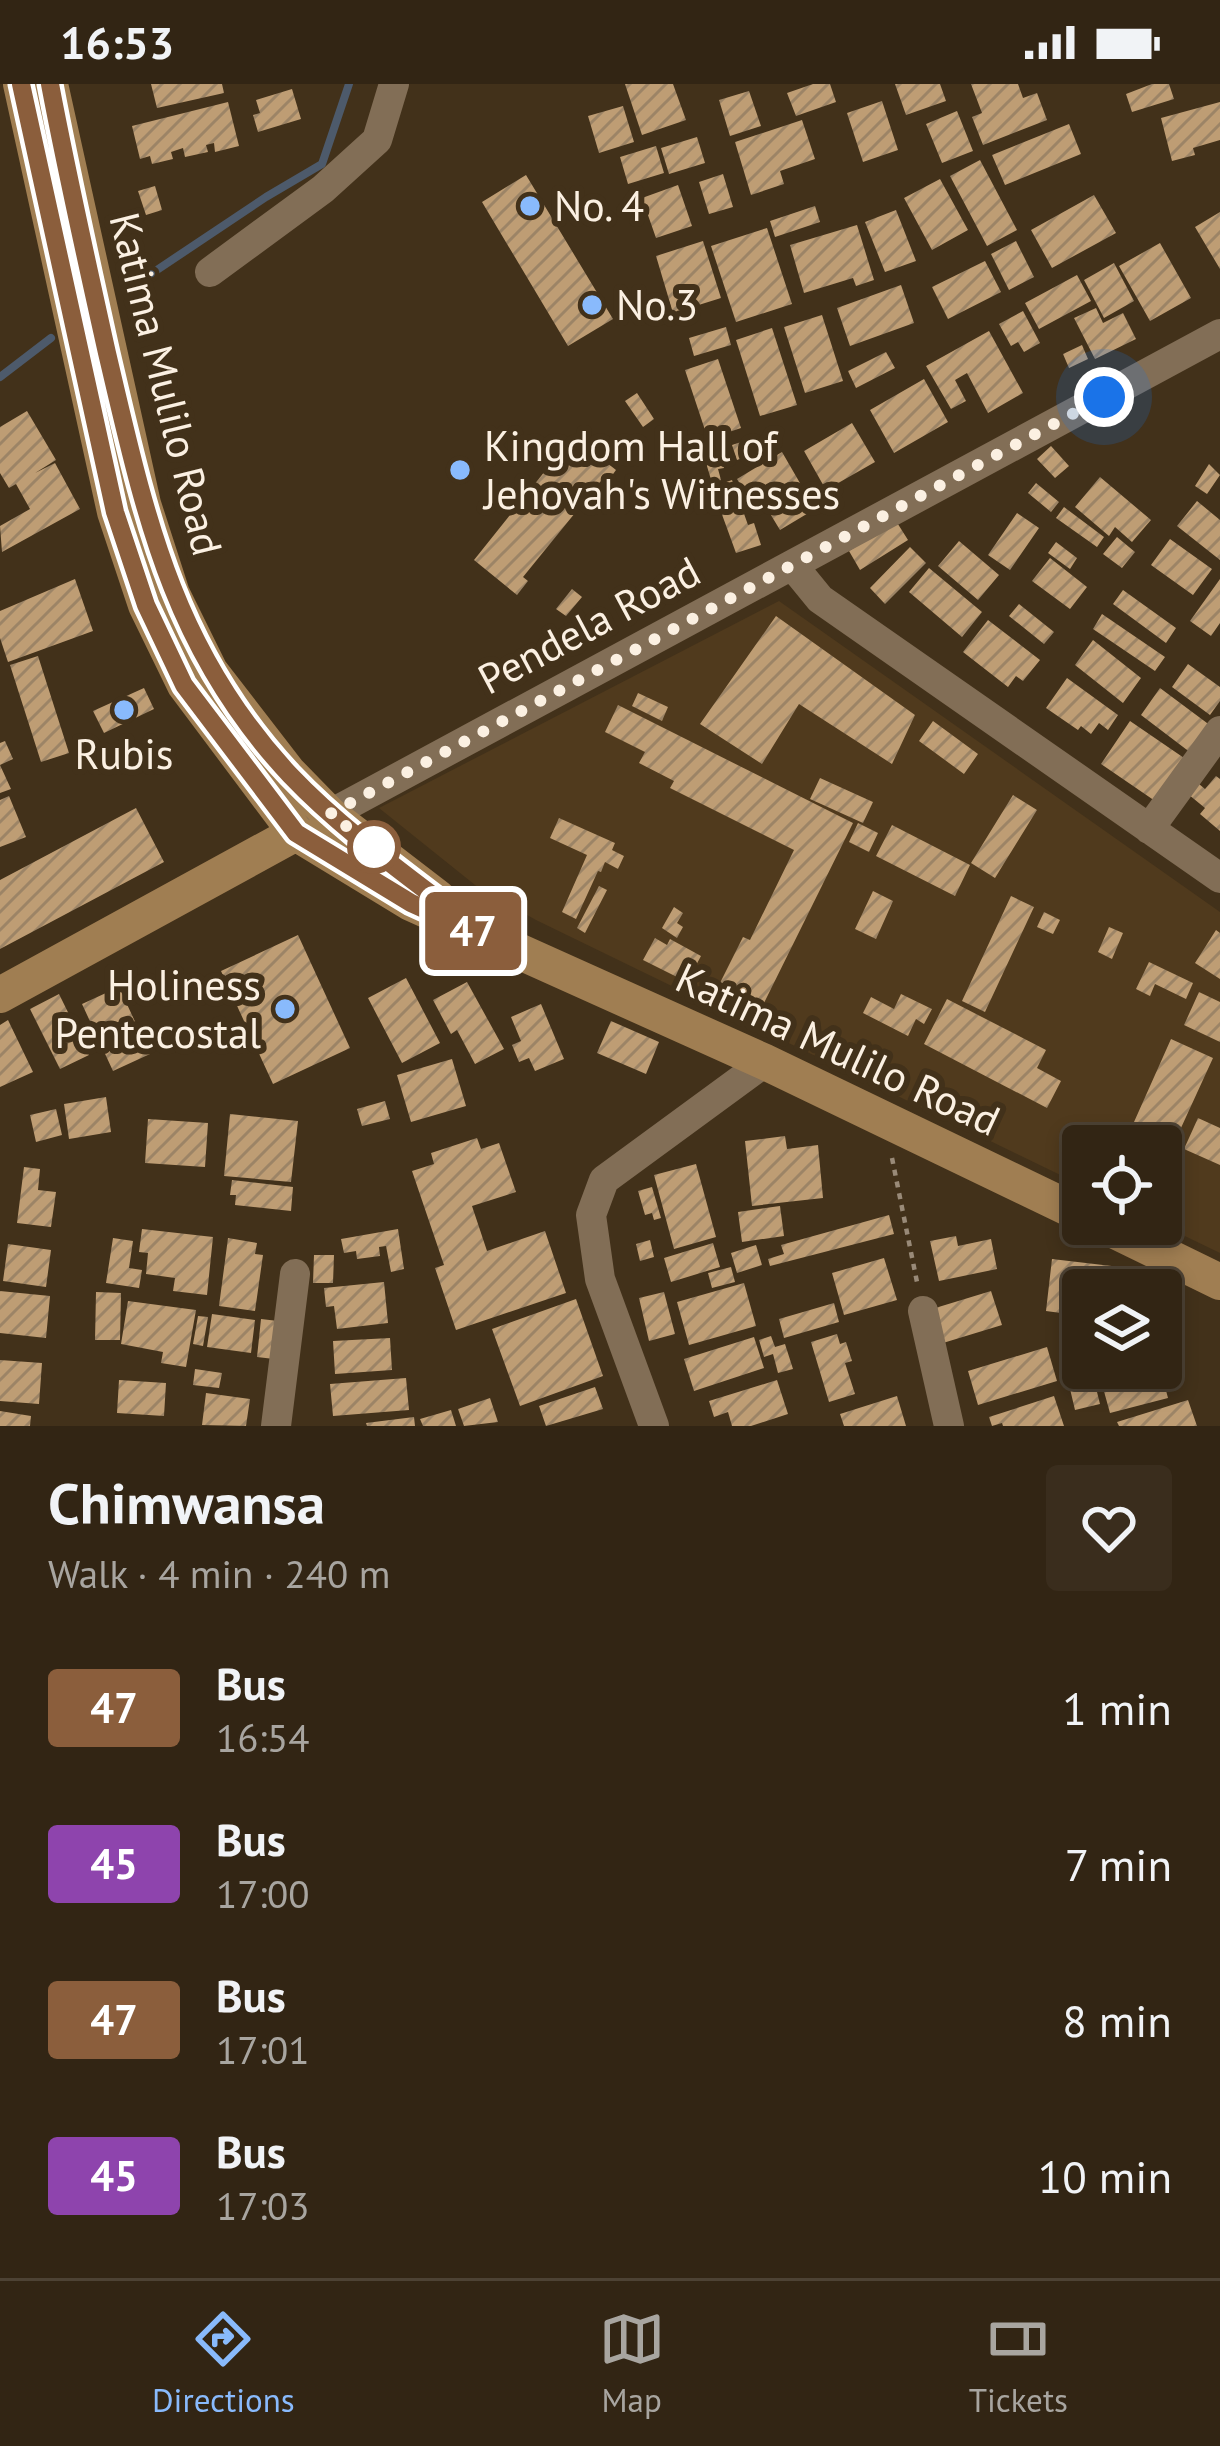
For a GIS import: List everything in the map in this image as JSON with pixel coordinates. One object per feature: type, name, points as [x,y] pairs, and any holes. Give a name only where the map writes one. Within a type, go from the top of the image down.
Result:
[{"type":"main road","name":"Katima Mulilo Road","points":[[21,84],[115,512],[146,605],[184,685],[296,833],[411,903],[765,1062],[1062,1205]]},
{"type":"main road","name":"Katima Mulilo Road","points":[[50,84],[142,504],[172,595],[210,671],[287,772],[330,814],[488,938]]},
{"type":"main road","name":"Pendela Road","points":[[0,995],[296,833]]},
{"type":"main road","points":[[1144,1245],[1220,1282]]},
{"type":"street","points":[[210,272],[323,189],[377,140],[394,84]]},
{"type":"street","name":"Pendela Road","points":[[296,833],[1220,334]]},
{"type":"street","points":[[794,566],[820,599],[1220,878]]},
{"type":"street","points":[[1149,829],[1220,731]]},
{"type":"street","points":[[654,1426],[600,1279],[590,1215],[604,1180],[765,1062]]},
{"type":"street","points":[[276,1426],[296,1274]]},
{"type":"street","points":[[923,1311],[950,1426]]},
{"type":"path","points":[[903,1128],[891,1161],[923,1311]]},
{"type":"shaded area","points":[[779,601],[1220,912],[1220,1253],[1182,1235],[1182,1125],[1062,1125],[1062,1176],[536,920],[480,889],[379,808]]},
{"type":"building","points":[[151,84],[222,84],[224,93],[157,108]]},
{"type":"building","points":[[625,84],[673,84],[686,120],[642,135]]},
{"type":"building","points":[[830,84],[836,102],[796,116],[787,93]]},
{"type":"building","points":[[895,84],[940,84],[946,101],[906,115]]},
{"type":"building","points":[[971,84],[1018,84],[1023,98],[1037,93],[1047,120],[983,145],[972,117],[982,113]]},
{"type":"building","points":[[1152,84],[1169,84],[1174,99],[1132,112],[1126,94]]},
{"type":"building","points":[[292,89],[301,119],[258,132],[253,115],[260,113],[256,100]]},
{"type":"building","points":[[749,91],[761,126],[730,136],[719,100]]},
{"type":"building","points":[[882,101],[898,150],[863,162],[847,113]]},
{"type":"building","points":[[228,102],[239,146],[215,152],[214,143],[206,145],[208,152],[185,157],[183,148],[171,152],[173,159],[152,164],[150,156],[140,159],[132,126]]},
{"type":"building","points":[[1220,102],[1220,140],[1193,148],[1195,155],[1172,161],[1161,118]]},
{"type":"building","points":[[623,106],[634,142],[599,153],[588,116]]},
{"type":"building","points":[[957,111],[973,151],[942,163],[926,124]]},
{"type":"building","points":[[802,120],[815,159],[780,171],[784,184],[751,195],[735,142]]},
{"type":"building","points":[[1069,124],[1081,154],[1005,185],[992,155]]},
{"type":"building","points":[[697,137],[705,163],[669,174],[661,148]]},
{"type":"building","points":[[656,146],[664,173],[628,184],[620,157]]},
{"type":"building","points":[[980,160],[1017,230],[987,246],[950,176]]},
{"type":"building","points":[[723,174],[733,207],[709,214],[699,182]]},
{"type":"building","points":[[526,175],[613,319],[568,346],[482,202]]},
{"type":"building","points":[[940,179],[968,230],[932,250],[904,198]]},
{"type":"building","points":[[678,185],[692,226],[656,238],[642,198]]},
{"type":"building","points":[[155,186],[162,210],[146,215],[138,191]]},
{"type":"building","points":[[1094,195],[1116,233],[1052,268],[1031,230]]},
{"type":"building","points":[[815,206],[820,222],[775,237],[770,221]]},
{"type":"building","points":[[896,210],[916,261],[885,272],[865,222]]},
{"type":"building","points":[[1220,212],[1220,269],[1195,227]]},
{"type":"building","points":[[857,225],[874,280],[856,286],[853,278],[804,293],[790,245]]},
{"type":"building","points":[[767,228],[792,304],[736,322],[711,246]]},
{"type":"building","points":[[703,241],[721,298],[673,313],[656,256]]},
{"type":"building","points":[[1016,241],[1034,277],[1009,290],[991,254]]},
{"type":"building","points":[[1160,243],[1191,298],[1150,321],[1119,266]]},
{"type":"building","points":[[985,261],[1001,292],[948,319],[932,287]]},
{"type":"building","points":[[1114,263],[1134,301],[1104,318],[1084,280]]},
{"type":"building","points":[[1077,275],[1091,301],[1039,329],[1025,303]]},
{"type":"building","points":[[901,285],[914,323],[850,346],[837,308]]},
{"type":"building","points":[[1096,308],[1103,323],[1123,313],[1136,339],[1095,359],[1074,318]]},
{"type":"building","points":[[1023,311],[1040,343],[1024,352],[1018,342],[1011,346],[999,324]]},
{"type":"building","points":[[822,315],[843,381],[805,393],[784,327]]},
{"type":"building","points":[[726,327],[731,345],[694,356],[689,338]]},
{"type":"building","points":[[772,328],[797,405],[760,416],[736,340]]},
{"type":"building","points":[[989,331],[1023,393],[988,413],[967,373],[955,380],[966,401],[951,409],[926,366]]},
{"type":"building","points":[[1082,345],[1088,359],[1069,368],[1063,354]]},
{"type":"building","points":[[886,352],[895,368],[856,388],[848,371]]},
{"type":"building","points":[[718,359],[741,428],[708,439],[685,370]]},
{"type":"building","points":[[924,379],[948,422],[894,453],[870,410]]},
{"type":"building","points":[[637,393],[654,419],[643,427],[625,401]]},
{"type":"building","points":[[27,411],[56,460],[35,473],[55,463],[80,509],[2,552],[0,526],[30,509],[16,484],[9,488],[0,473],[0,427]]},
{"type":"building","points":[[852,423],[875,462],[826,490],[804,451]]},
{"type":"building","points":[[573,436],[616,470],[605,485],[601,481],[523,577],[528,581],[517,595],[474,560]]},
{"type":"building","points":[[759,436],[764,451],[737,460],[732,445]]},
{"type":"building","points":[[1051,446],[1069,466],[1055,478],[1037,459]]},
{"type":"building","points":[[727,449],[730,459],[718,469],[721,480],[712,483],[704,456]]},
{"type":"building","points":[[782,452],[815,509],[780,530],[760,497],[751,502],[737,479]]},
{"type":"building","points":[[1209,464],[1220,475],[1207,494],[1195,486]]},
{"type":"building","points":[[1100,477],[1151,520],[1132,542],[1115,527],[1109,536],[1075,507]]},
{"type":"building","points":[[732,480],[748,525],[754,523],[761,545],[736,553],[712,487]]},
{"type":"building","points":[[1036,483],[1059,502],[1051,512],[1028,493]]},
{"type":"building","points":[[1197,501],[1220,520],[1220,560],[1177,526]]},
{"type":"building","points":[[1064,507],[1104,537],[1097,547],[1056,518]]},
{"type":"building","points":[[1017,513],[1039,528],[1010,570],[988,555]]},
{"type":"building","points":[[896,521],[908,540],[860,570],[849,551]]},
{"type":"building","points":[[1117,537],[1135,552],[1122,568],[1103,554]]},
{"type":"building","points":[[1170,539],[1212,569],[1193,595],[1151,565]]},
{"type":"building","points":[[959,541],[999,575],[978,600],[938,566]]},
{"type":"building","points":[[1056,542],[1077,558],[1070,569],[1048,553]]},
{"type":"building","points":[[910,547],[926,563],[885,604],[870,588]]},
{"type":"building","points":[[1050,558],[1087,587],[1070,609],[1032,581]]},
{"type":"building","points":[[929,568],[982,612],[962,637],[909,592]]},
{"type":"building","points":[[75,579],[93,631],[8,662],[0,638],[0,611]]},
{"type":"building","points":[[1220,579],[1220,623],[1211,636],[1190,621]]},
{"type":"building","points":[[572,589],[582,597],[566,616],[556,609]]},
{"type":"building","points":[[1123,590],[1176,628],[1166,643],[1113,604]]},
{"type":"building","points":[[1019,604],[1054,632],[1044,644],[1009,616]]},
{"type":"building","points":[[1102,614],[1165,657],[1155,671],[1093,629]]},
{"type":"building","points":[[776,616],[915,715],[892,764],[799,704],[762,764],[700,724]]},
{"type":"building","points":[[988,620],[1040,660],[1023,681],[1016,676],[1008,687],[963,652]]},
{"type":"building","points":[[1093,640],[1141,678],[1123,703],[1075,665]]},
{"type":"building","points":[[38,656],[69,753],[41,762],[10,665]]},
{"type":"building","points":[[1188,664],[1220,687],[1220,701],[1210,715],[1172,687]]},
{"type":"building","points":[[1067,678],[1118,715],[1108,730],[1099,723],[1091,734],[1081,726],[1078,730],[1046,708]]},
{"type":"building","name":"Rubis","points":[[144,688],[154,709],[104,733],[93,711]]},
{"type":"building","points":[[1160,688],[1211,726],[1191,753],[1141,715]]},
{"type":"building","points":[[638,693],[668,707],[662,721],[632,706]]},
{"type":"building","points":[[618,705],[853,823],[758,1015],[715,993],[743,937],[750,940],[794,850],[670,788],[674,781],[639,763],[645,752],[605,732]]},
{"type":"building","points":[[933,721],[978,754],[964,774],[919,741]]},
{"type":"building","points":[[1130,721],[1187,760],[1158,803],[1101,764]]},
{"type":"building","points":[[5,741],[13,759],[0,765],[0,743]]},
{"type":"building","points":[[0,765],[11,789],[0,793]]},
{"type":"building","points":[[1216,776],[1220,779],[1220,831],[1200,814],[1205,808],[1183,790],[1193,779],[1205,789]]},
{"type":"building","points":[[820,778],[873,802],[863,823],[810,799]]},
{"type":"building","points":[[1013,795],[1037,810],[995,878],[971,863]]},
{"type":"building","points":[[9,796],[26,837],[0,847],[0,800]]},
{"type":"building","points":[[136,808],[164,862],[0,949],[0,880]]},
{"type":"building","points":[[559,818],[615,843],[612,850],[624,856],[618,869],[605,862],[598,871],[576,919],[562,912],[587,855],[550,838]]},
{"type":"building","points":[[858,823],[878,833],[869,852],[849,842]]},
{"type":"building","points":[[892,825],[970,865],[955,896],[876,856]]},
{"type":"building","points":[[599,886],[607,890],[585,933],[577,928]]},
{"type":"building","points":[[873,891],[893,901],[876,939],[855,929]]},
{"type":"building","points":[[1011,896],[1034,907],[985,1012],[962,1001]]},
{"type":"building","points":[[674,907],[683,913],[677,938],[662,928]]},
{"type":"building","points":[[1044,912],[1060,920],[1053,934],[1037,927]]},
{"type":"building","points":[[1109,927],[1123,933],[1112,959],[1098,952]]},
{"type":"building","points":[[1216,930],[1220,933],[1220,979],[1195,963]]},
{"type":"building","name":"Holiness Pentecostal","points":[[298,935],[350,1048],[273,1084],[221,971]]},
{"type":"building","points":[[655,938],[667,945],[670,939],[701,956],[687,982],[643,960]]},
{"type":"building","points":[[1149,962],[1193,983],[1186,999],[1155,984],[1150,996],[1136,989]]},
{"type":"building","points":[[406,978],[440,1043],[402,1063],[368,998]]},
{"type":"building","points":[[467,982],[504,1049],[475,1064],[457,1030],[451,1034],[433,1000]]},
{"type":"building","points":[[119,987],[150,1054],[113,1071],[82,1004]]},
{"type":"building","points":[[1199,992],[1220,1002],[1220,1042],[1184,1025]]},
{"type":"building","points":[[59,994],[89,1055],[60,1069],[30,1009]]},
{"type":"building","points":[[901,994],[932,1009],[924,1024],[916,1019],[908,1036],[863,1013],[871,997],[894,1009]]},
{"type":"building","points":[[947,999],[1046,1050],[1037,1068],[1061,1081],[1047,1108],[924,1044]]},
{"type":"building","points":[[541,1004],[564,1059],[535,1071],[529,1058],[519,1062],[512,1045],[521,1041],[511,1017]]},
{"type":"building","points":[[8,1020],[33,1072],[0,1087],[0,1025]]},
{"type":"building","points":[[611,1021],[659,1042],[646,1074],[597,1053]]},
{"type":"building","points":[[1171,1039],[1213,1058],[1182,1126],[1134,1122]]},
{"type":"building","points":[[452,1059],[466,1106],[411,1122],[397,1075]]},
{"type":"building","points":[[106,1097],[111,1132],[69,1139],[64,1104]]},
{"type":"building","points":[[385,1101],[390,1119],[362,1126],[357,1109]]},
{"type":"building","points":[[56,1109],[62,1135],[36,1142],[30,1115]]},
{"type":"building","points":[[230,1114],[298,1121],[291,1182],[224,1176]]},
{"type":"building","points":[[1198,1118],[1220,1128],[1220,1165],[1184,1149]]},
{"type":"building","points":[[148,1119],[208,1123],[205,1167],[145,1163]]},
{"type":"building","points":[[785,1136],[787,1149],[818,1145],[823,1198],[752,1206],[745,1141]]},
{"type":"building","points":[[477,1138],[481,1149],[499,1143],[516,1192],[472,1206],[487,1251],[545,1231],[566,1293],[456,1330],[435,1268],[444,1265],[412,1171],[434,1164],[431,1153]]},
{"type":"building","points":[[696,1164],[716,1237],[674,1249],[654,1175]]},
{"type":"building","points":[[24,1167],[40,1169],[38,1190],[56,1192],[51,1227],[17,1223]]},
{"type":"building","points":[[232,1180],[293,1187],[291,1211],[235,1205],[236,1195],[230,1195]]},
{"type":"building","points":[[652,1187],[661,1218],[654,1220],[652,1213],[645,1215],[638,1191]]},
{"type":"building","points":[[780,1206],[784,1236],[742,1242],[738,1212]]},
{"type":"building","points":[[889,1215],[894,1234],[770,1266],[768,1259],[784,1254],[781,1245]]},
{"type":"building","points":[[142,1229],[213,1237],[207,1295],[173,1291],[175,1278],[146,1274],[148,1253],[139,1252]]},
{"type":"building","points":[[398,1229],[404,1269],[391,1272],[386,1246],[379,1247],[380,1256],[357,1259],[356,1251],[344,1253],[341,1239]]},
{"type":"building","points":[[956,1236],[958,1246],[991,1239],[997,1269],[939,1281],[930,1241]]},
{"type":"building","points":[[113,1238],[133,1241],[129,1268],[142,1270],[139,1288],[106,1283]]},
{"type":"building","points":[[228,1238],[257,1243],[255,1254],[263,1255],[255,1311],[219,1306]]},
{"type":"building","points":[[650,1240],[654,1257],[640,1261],[636,1244]]},
{"type":"building","points":[[713,1243],[720,1267],[671,1282],[664,1258]]},
{"type":"building","points":[[8,1244],[51,1250],[46,1287],[3,1281]]},
{"type":"building","points":[[756,1245],[762,1265],[737,1273],[731,1253]]},
{"type":"building","points":[[314,1255],[334,1255],[333,1283],[313,1283]]},
{"type":"building","points":[[884,1258],[897,1300],[844,1315],[832,1273]]},
{"type":"building","points":[[1052,1259],[1120,1267],[1062,1269],[1062,1313],[1046,1311]]},
{"type":"building","points":[[731,1267],[735,1282],[712,1288],[708,1273]]},
{"type":"building","points":[[384,1282],[388,1323],[337,1329],[334,1306],[326,1307],[324,1288]]},
{"type":"building","points":[[744,1283],[756,1326],[689,1345],[677,1302]]},
{"type":"building","points":[[0,1291],[50,1296],[46,1338],[0,1333]]},
{"type":"building","points":[[991,1291],[1002,1325],[943,1343],[932,1309]]},
{"type":"building","points":[[96,1292],[121,1293],[120,1340],[95,1340]]},
{"type":"building","points":[[664,1292],[675,1334],[649,1341],[639,1298]]},
{"type":"building","points":[[576,1299],[603,1376],[520,1406],[492,1329]]},
{"type":"building","points":[[128,1301],[196,1310],[186,1367],[161,1363],[163,1352],[121,1344]]},
{"type":"building","points":[[834,1303],[839,1322],[784,1338],[779,1319]]},
{"type":"building","points":[[212,1314],[255,1320],[251,1353],[207,1347]]},
{"type":"building","points":[[198,1316],[208,1317],[203,1346],[193,1344]]},
{"type":"building","points":[[261,1319],[278,1321],[274,1359],[257,1357]]},
{"type":"building","points":[[837,1334],[840,1344],[846,1342],[852,1361],[845,1363],[855,1394],[829,1402],[811,1342]]},
{"type":"building","points":[[771,1336],[775,1347],[785,1344],[793,1369],[778,1373],[773,1354],[764,1357],[759,1340]]},
{"type":"building","points":[[754,1337],[764,1368],[694,1391],[684,1359]]},
{"type":"building","points":[[390,1338],[392,1370],[335,1374],[333,1341]]},
{"type":"building","points":[[1047,1347],[1057,1381],[978,1405],[968,1371]]},
{"type":"building","points":[[0,1360],[42,1363],[39,1404],[0,1401]]},
{"type":"building","points":[[195,1369],[222,1373],[219,1388],[193,1385]]},
{"type":"building","points":[[406,1378],[409,1410],[333,1416],[330,1384]]},
{"type":"building","points":[[119,1380],[166,1383],[164,1416],[117,1413]]},
{"type":"building","points":[[777,1380],[788,1414],[751,1426],[732,1426],[728,1412],[714,1417],[709,1401]]},
{"type":"building","points":[[595,1387],[603,1409],[546,1426],[539,1406]]},
{"type":"building","points":[[1070,1389],[1096,1389],[1100,1404],[1075,1410]]},
{"type":"building","points":[[1103,1389],[1166,1389],[1168,1398],[1110,1413]]},
{"type":"building","points":[[206,1393],[250,1399],[246,1426],[202,1425]]},
{"type":"building","points":[[897,1396],[906,1426],[844,1426],[840,1414]]},
{"type":"building","points":[[1054,1396],[1064,1426],[992,1426],[989,1417]]},
{"type":"building","points":[[490,1398],[498,1422],[464,1426],[458,1409]]},
{"type":"building","points":[[1188,1400],[1197,1426],[1119,1426],[1117,1422]]},
{"type":"building","points":[[451,1410],[456,1426],[423,1426],[420,1419]]},
{"type":"building","points":[[0,1411],[31,1416],[30,1426],[0,1426]]},
{"type":"building","points":[[414,1417],[415,1426],[366,1423]]},
{"type":"waterway","points":[[133,286],[322,164],[349,84]]},
{"type":"waterway","points":[[0,377],[51,338]]},
{"type":"bus line","name":"47","points":[[21,84],[115,512],[146,605],[184,685],[296,833],[411,903],[488,938],[330,814],[287,772],[210,671],[172,595],[142,504],[50,84]]},
{"type":"place","name":"No. 4","points":[[530,206]]},
{"type":"place","name":"No.3","points":[[592,305]]},
{"type":"place","name":"Kingdom Hall of Jehovah's Witnesses","points":[[460,470]]},
{"type":"place","name":"Rubis","points":[[124,710]]},
{"type":"place","name":"Holiness Pentecostal","points":[[285,1009]]},
{"type":"route","points":[[374,847],[386,856],[330,814],[1104,397]]}]
